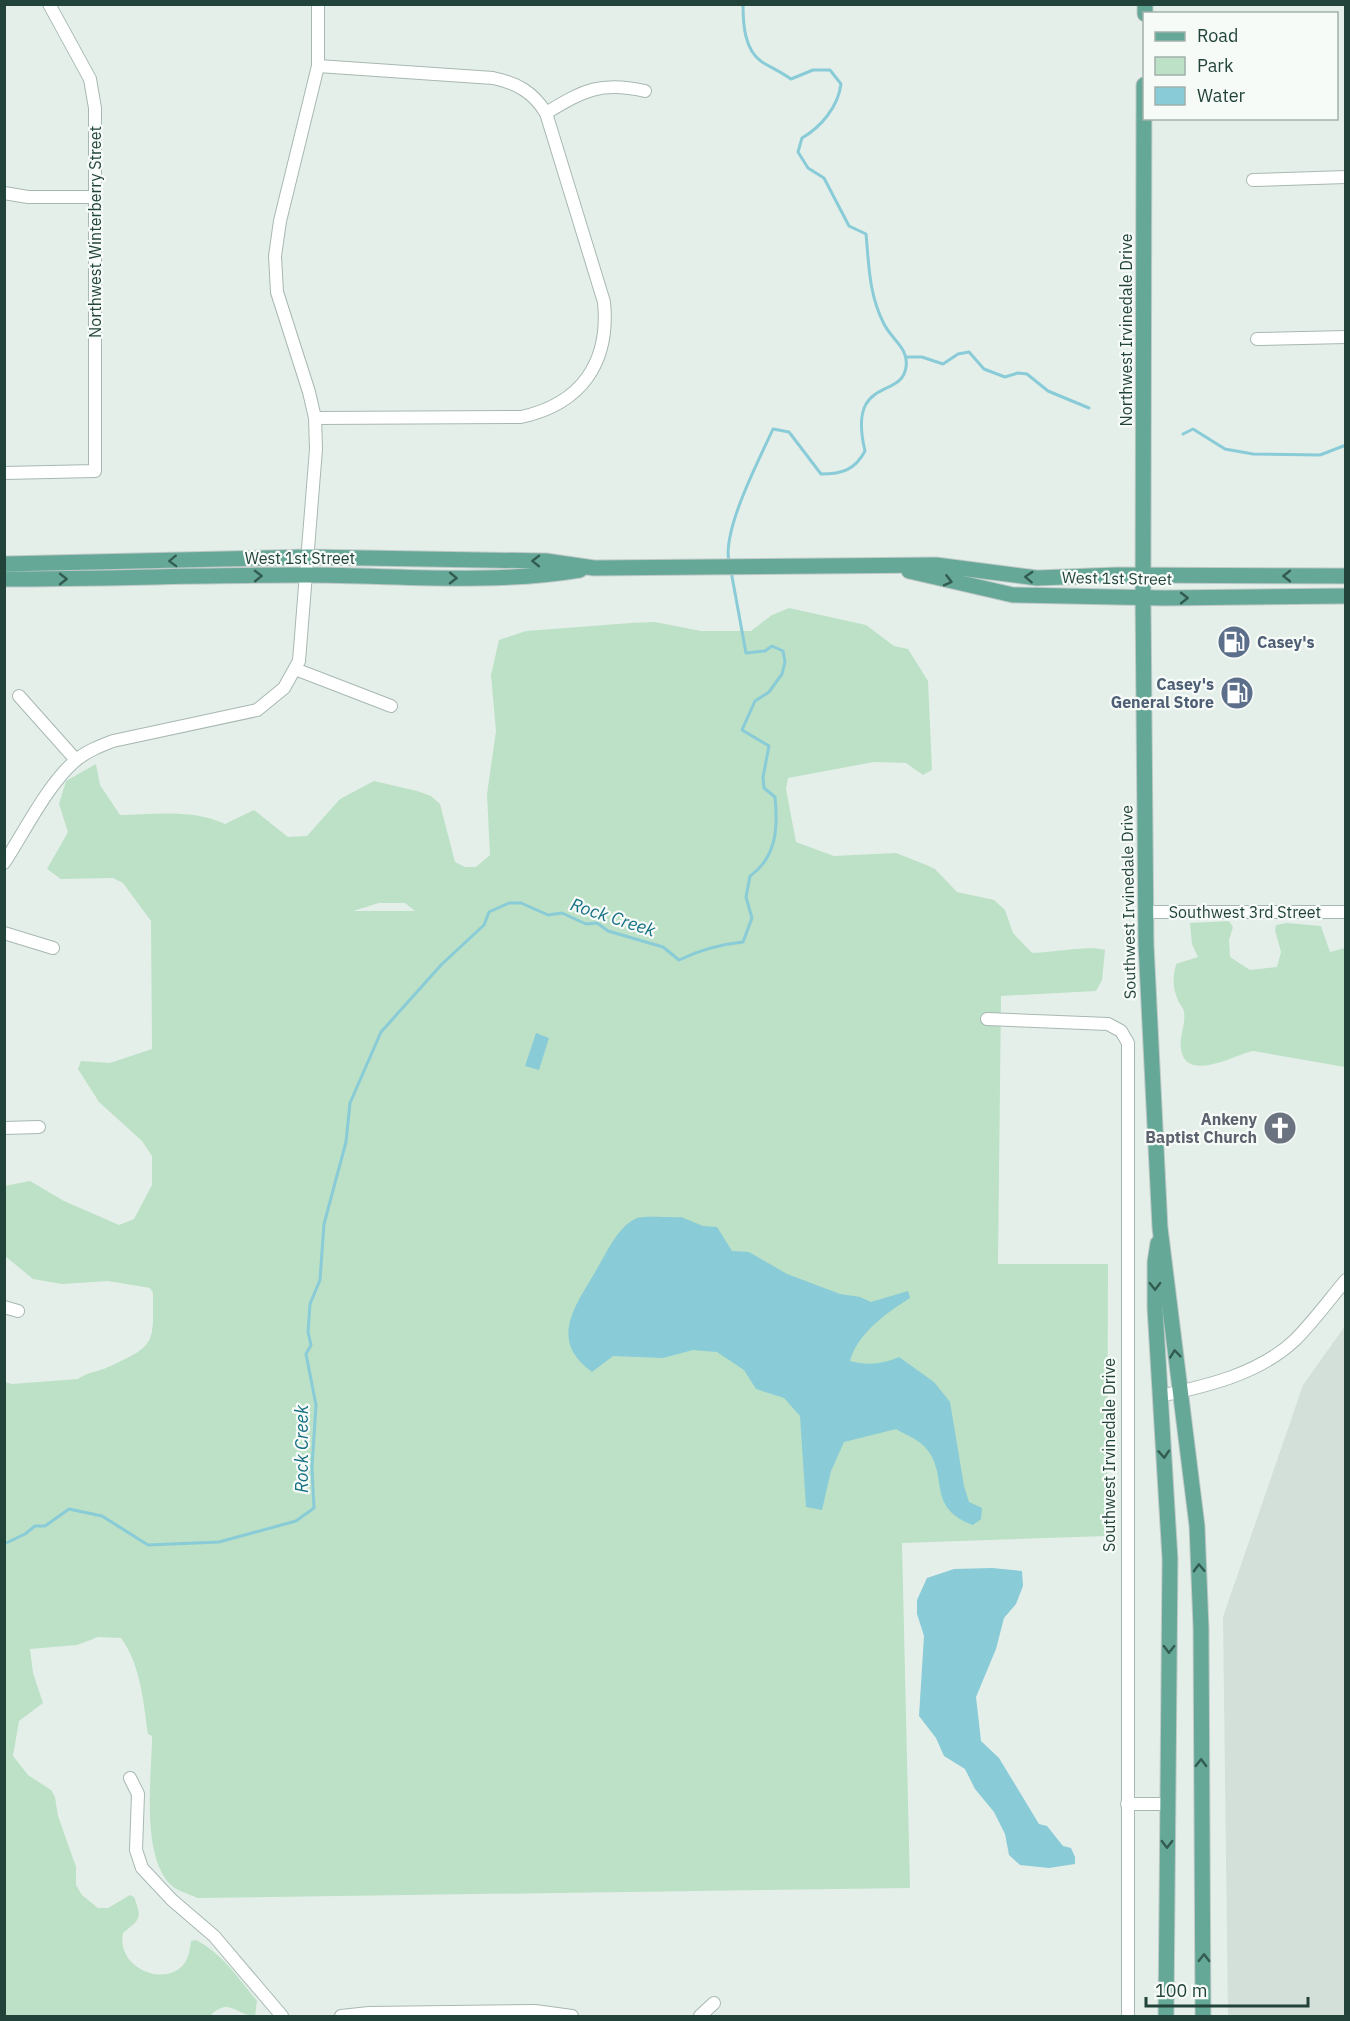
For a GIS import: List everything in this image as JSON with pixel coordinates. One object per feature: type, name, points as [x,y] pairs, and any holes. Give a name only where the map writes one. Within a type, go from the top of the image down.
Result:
[{"type":"main road","name":"Northwest Irvinedale Drive","points":[[1143,575],[1144,120]]},
{"type":"main road","name":"West 1st Street","points":[[4,579],[307,566],[546,561],[594,568],[956,566],[997,574],[1037,578],[1143,575],[1346,576]]},
{"type":"main road","name":"West 1st Street","points":[[4,564],[307,566]]},
{"type":"main road","name":"West 1st Street","points":[[892,566],[1013,595],[1346,596]]},
{"type":"main road","name":"Southwest Irvinedale Drive","points":[[1143,575],[1145,912],[1160,1228],[1197,1526],[1201,1628],[1203,2016]]},
{"type":"main road","name":"Southwest Irvinedale Drive","points":[[1160,1228],[1155,1262],[1170,1559],[1166,1804],[1166,2016]]},
{"type":"street","name":"Northwest Winterberry Street","points":[[4,473],[95,471],[95,108],[90,79],[49,4]]},
{"type":"street","points":[[4,863],[58,780],[76,760],[93,749],[113,741],[257,710],[284,688],[295,669],[302,646],[316,449],[315,418],[278,292],[275,256],[280,221],[318,66],[318,4]]},
{"type":"street","points":[[315,418],[521,417],[557,405],[587,378],[604,342],[604,302],[546,113],[525,88],[513,82],[494,78],[318,66]]},
{"type":"street","points":[[546,113],[574,96],[604,86],[620,85],[645,91]]},
{"type":"street","points":[[1253,180],[1346,177]]},
{"type":"street","points":[[4,193],[28,196],[94,197]]},
{"type":"street","points":[[1257,339],[1346,337]]},
{"type":"street","points":[[295,669],[391,706]]},
{"type":"street","points":[[19,696],[76,760]]},
{"type":"street","name":"Southwest 3rd Street","points":[[1145,912],[1346,912]]},
{"type":"street","points":[[4,933],[53,948]]},
{"type":"street","name":"Southwest Irvinedale Drive","points":[[987,1019],[1108,1024],[1121,1031],[1128,1043],[1128,2016]]},
{"type":"street","points":[[4,1128],[39,1127]]},
{"type":"street","points":[[1160,1396],[1225,1380],[1269,1360],[1294,1340],[1346,1280]]},
{"type":"street","points":[[4,1307],[18,1311]]},
{"type":"street","points":[[130,1778],[138,1794],[136,1850],[142,1868],[172,1900],[214,1935],[282,2016]]},
{"type":"street","points":[[1127,1804],[1166,1804]]},
{"type":"street","points":[[700,2016],[714,2003]]},
{"type":"street","points":[[341,2016],[369,2013],[523,2012],[552,2012],[572,2016]]},
{"type":"shaded area","points":[[1345,1326],[1345,2016],[1228,2016],[1223,1617],[1303,1385]]},
{"type":"green space","points":[[789,608],[866,625],[894,646],[908,649],[928,681],[932,770],[923,775],[906,763],[874,762],[788,778],[786,789],[796,842],[834,856],[896,853],[935,869],[957,892],[994,900],[1005,910],[1013,933],[1032,953],[1080,949],[1105,950],[1102,980],[1096,991],[1001,996],[998,1264],[1108,1264],[1107,1536],[902,1543],[910,1888],[197,1898],[172,1886],[162,1873],[155,1856],[150,1815],[152,1736],[148,1734],[137,1672],[121,1638],[98,1637],[77,1645],[30,1649],[33,1673],[43,1703],[19,1721],[13,1756],[28,1775],[51,1790],[55,1797],[58,1816],[76,1867],[76,1885],[82,1895],[98,1908],[108,1908],[130,1895],[134,1897],[139,1914],[136,1921],[123,1933],[123,1945],[134,1965],[155,1974],[176,1971],[186,1961],[191,1941],[196,1940],[222,1959],[257,2001],[255,2016],[228,2007],[217,2010],[210,2016],[5,2016],[5,1382],[12,1384],[78,1379],[104,1369],[144,1347],[152,1333],[153,1323],[153,1293],[150,1288],[108,1281],[62,1284],[33,1279],[5,1256],[4,1186],[30,1181],[64,1201],[119,1225],[134,1219],[152,1185],[152,1156],[142,1141],[99,1102],[78,1069],[81,1061],[110,1063],[152,1049],[151,921],[123,883],[113,878],[61,879],[47,869],[68,832],[59,804],[66,781],[96,764],[100,785],[120,815],[187,814],[225,824],[254,810],[288,837],[307,836],[340,799],[374,781],[431,796],[440,804],[455,862],[465,867],[476,867],[490,855],[487,794],[496,731],[491,675],[499,640],[526,631],[655,622],[701,631],[751,631],[772,615]],"holes":[[[379,903],[405,903],[415,911],[353,911]]]},
{"type":"green space","points":[[1229,921],[1233,927],[1229,940],[1230,957],[1250,970],[1277,967],[1281,952],[1275,930],[1276,925],[1287,923],[1321,926],[1330,952],[1345,948],[1345,1067],[1253,1051],[1201,1066],[1185,1059],[1181,1049],[1184,1010],[1174,986],[1176,964],[1198,957],[1192,944],[1190,923]]},
{"type":"water","points":[[536,1033],[549,1038],[539,1070],[525,1066]]},
{"type":"water","points":[[681,1217],[703,1226],[717,1227],[732,1251],[749,1252],[787,1274],[840,1294],[860,1297],[871,1302],[908,1291],[910,1298],[882,1317],[866,1333],[850,1361],[875,1364],[899,1357],[934,1382],[950,1402],[964,1486],[969,1502],[982,1508],[981,1519],[973,1525],[958,1518],[948,1509],[943,1499],[932,1457],[921,1443],[896,1429],[844,1442],[831,1471],[822,1510],[806,1507],[800,1416],[784,1398],[756,1389],[744,1370],[717,1352],[693,1350],[663,1358],[613,1356],[592,1372],[578,1359],[571,1347],[568,1334],[570,1321],[582,1294],[618,1234],[635,1219]]},
{"type":"water","points":[[992,1568],[1022,1571],[1023,1586],[1016,1604],[1004,1618],[996,1649],[976,1697],[981,1741],[999,1758],[1039,1824],[1047,1826],[1063,1846],[1071,1848],[1075,1864],[1049,1868],[1020,1865],[1009,1855],[1005,1834],[994,1812],[975,1789],[965,1769],[944,1756],[936,1738],[919,1716],[924,1636],[917,1614],[917,1600],[927,1578],[954,1569]]},
{"type":"waterway","name":"Rock Creek","points":[[729,562],[728,548],[736,514],[773,429],[789,432],[821,474],[847,470],[857,463],[865,451],[861,427],[863,410],[877,393],[902,377],[906,367],[905,355],[887,330],[875,302],[870,280],[866,234],[849,226],[824,178],[808,168],[798,152],[802,138],[828,116],[841,84],[830,70],[813,70],[791,79],[762,62],[751,51],[748,43],[744,28],[743,4]]},
{"type":"waterway","points":[[907,357],[922,357],[943,364],[958,354],[969,352],[984,369],[1005,377],[1018,373],[1027,374],[1048,391],[1089,408]]},
{"type":"waterway","points":[[1183,434],[1193,429],[1225,449],[1253,454],[1320,455],[1346,445]]},
{"type":"waterway","name":"Rock Creek","points":[[4,1544],[25,1534],[35,1526],[45,1526],[69,1509],[102,1516],[148,1545],[219,1542],[296,1521],[314,1508],[312,1467],[316,1405],[306,1354],[311,1345],[308,1332],[310,1304],[320,1280],[324,1224],[346,1142],[350,1103],[381,1032],[442,964],[484,925],[489,912],[509,903],[521,903],[548,915],[562,913],[586,924],[597,923],[608,931],[663,947],[679,960],[711,948],[743,942],[752,918],[746,897],[750,876],[766,860],[771,851],[776,819],[775,797],[764,788],[763,777],[769,746],[742,730],[755,701],[769,692],[782,674],[785,662],[783,651],[772,646],[765,651],[746,653],[731,571]]},
{"type":"place","name":"Casey's","points":[[1234,642]]},
{"type":"place","name":"Casey's General Store","points":[[1237,693]]},
{"type":"place","name":"Ankeny Baptist Church","points":[[1280,1128]]}]
